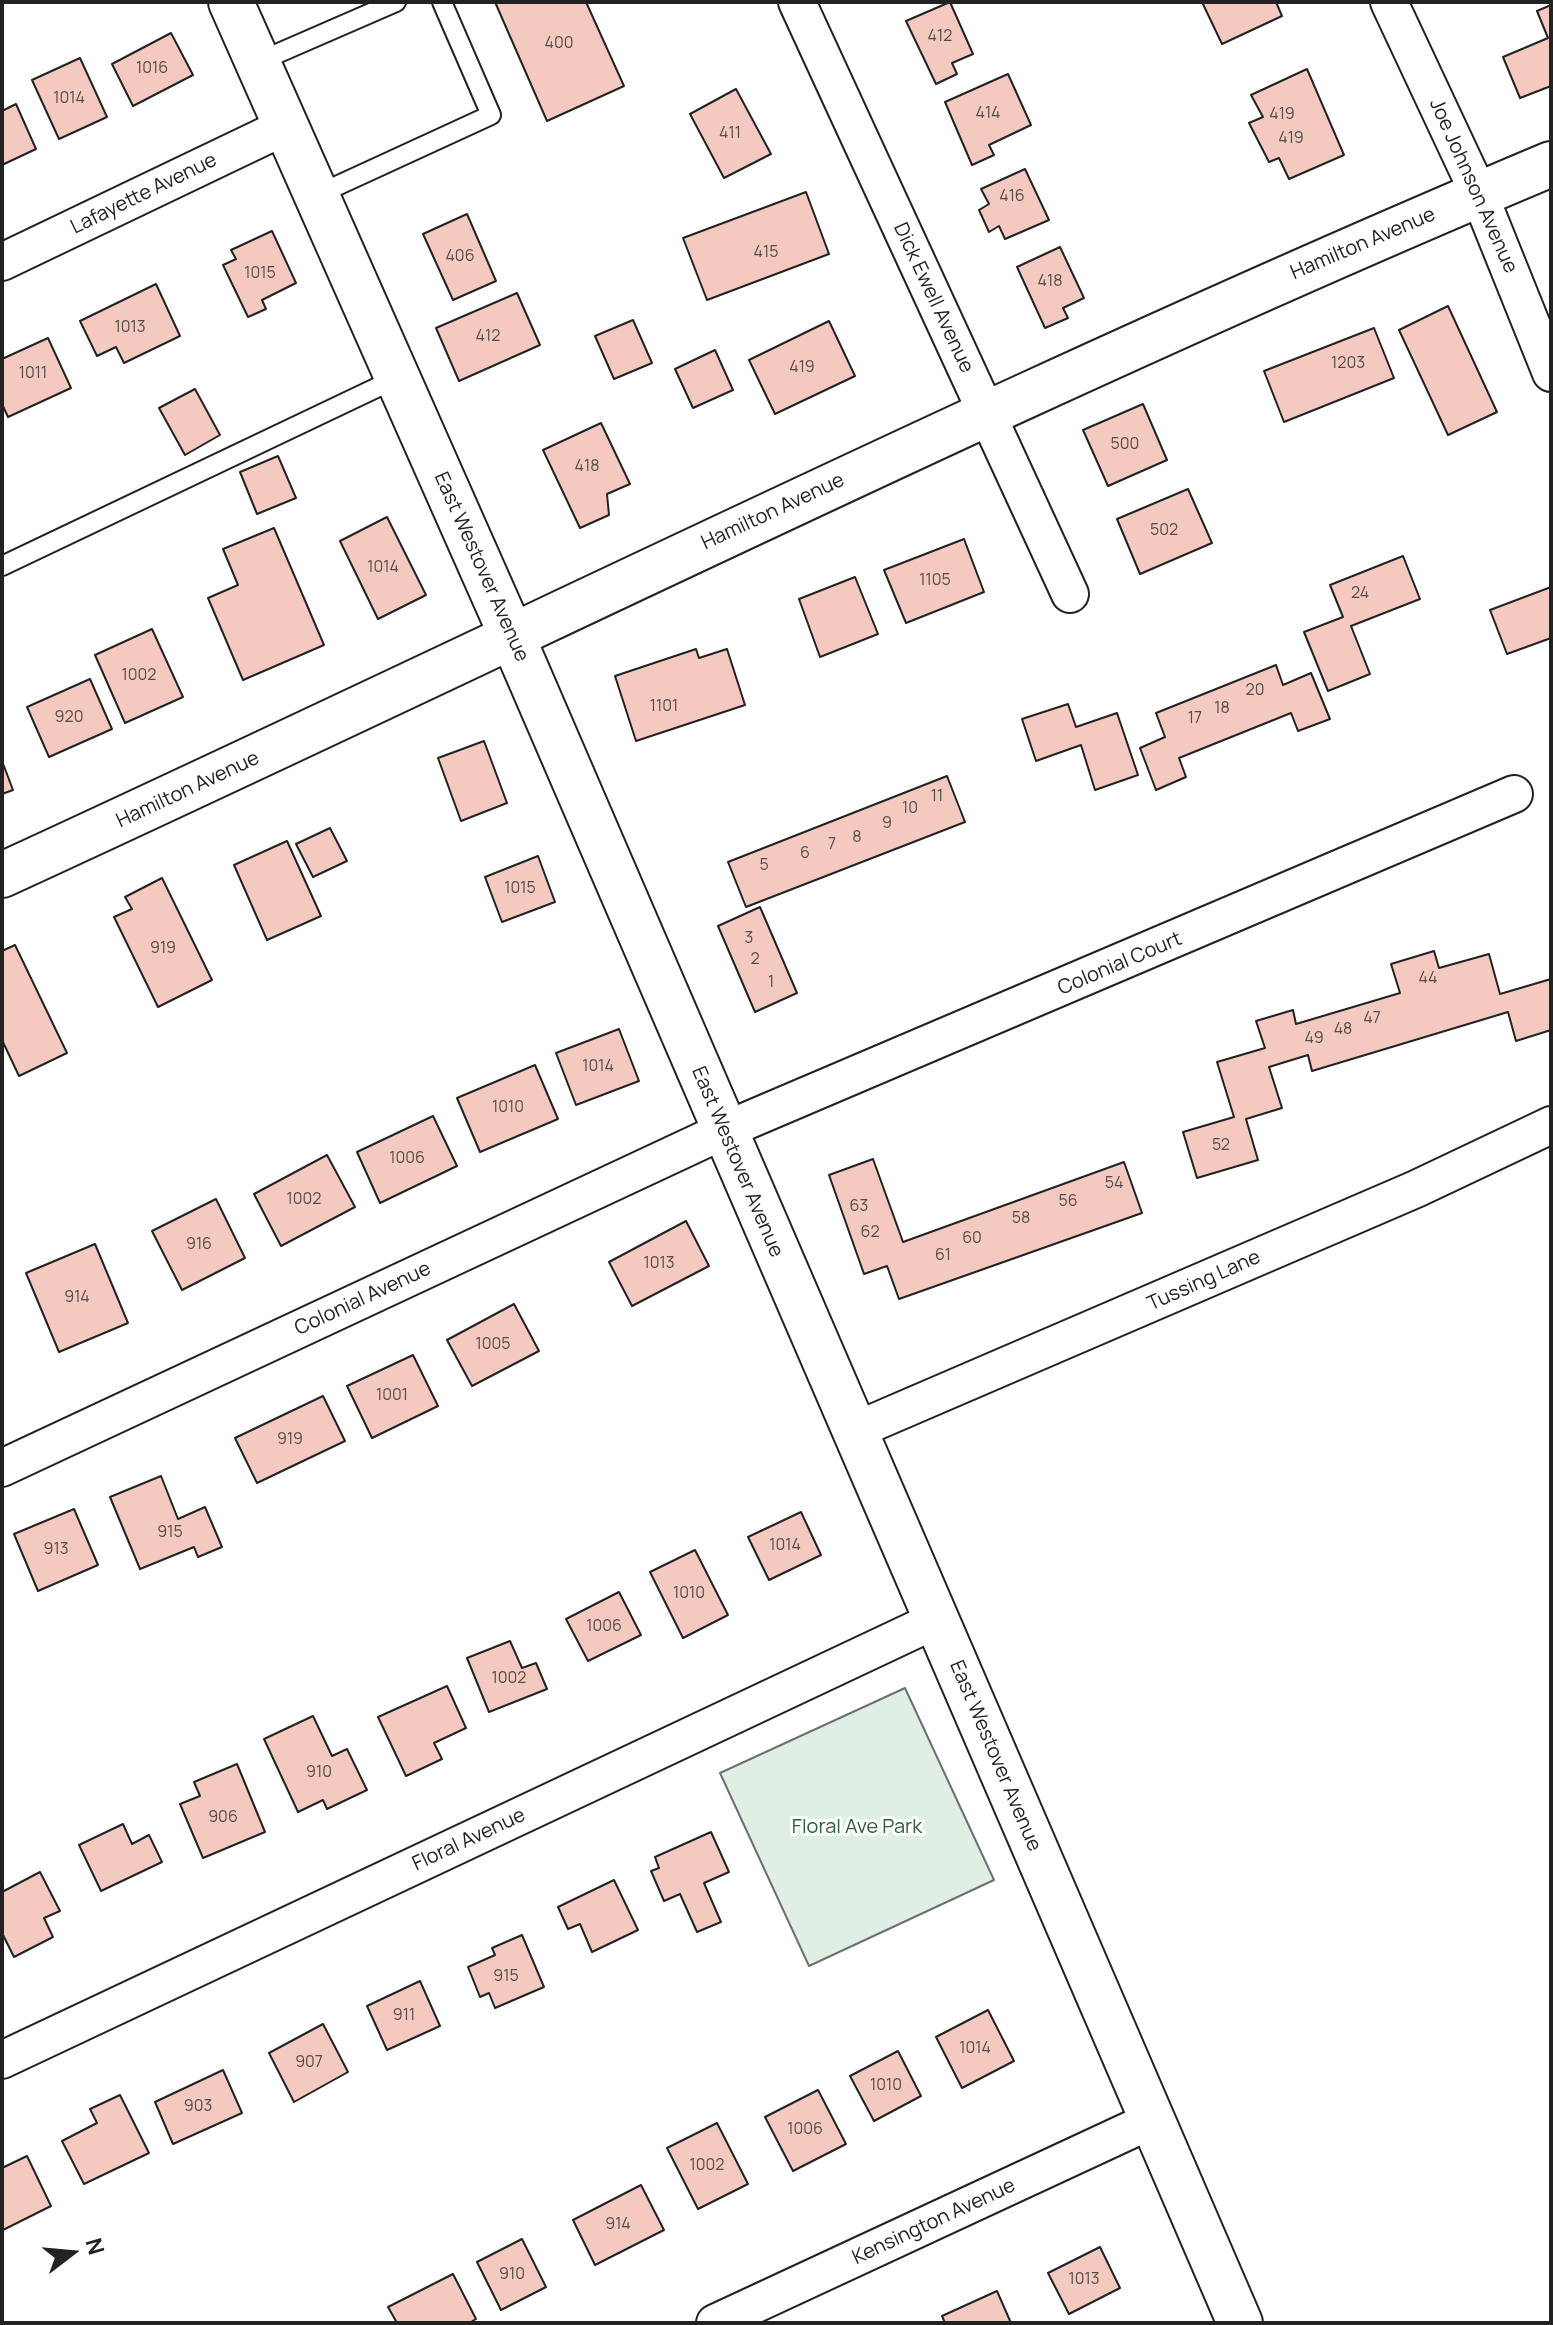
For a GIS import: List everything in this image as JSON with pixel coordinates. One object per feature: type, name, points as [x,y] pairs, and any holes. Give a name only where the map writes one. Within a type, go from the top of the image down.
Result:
[{"type":"main road","name":"East Westover Avenue","points":[[231,2],[511,634],[1240,2323]]},
{"type":"main road","name":"Hamilton Avenue","points":[[2,875],[342,719],[511,634],[985,413],[1551,164]]},
{"type":"street","name":"Dick Ewell Avenue","points":[[797,2],[1070,594]]},
{"type":"street","name":"Joe Johnson Avenue","points":[[1389,2],[1479,194],[1551,373]]},
{"type":"street","name":"Lafayette Avenue","points":[[2,262],[286,126]]},
{"type":"street","name":"Colonial Court","points":[[723,1131],[1514,794]]},
{"type":"street","name":"Tussing Lane","points":[[854,1431],[1416,1189],[1551,1125]]},
{"type":"street","name":"Colonial Avenue","points":[[2,1468],[723,1131]]},
{"type":"street","name":"Floral Avenue","points":[[2,2060],[936,1620]]},
{"type":"street","name":"Kensington Avenue","points":[[715,2323],[1152,2120]]},
{"type":"lane","points":[[258,62],[396,2]]},
{"type":"lane","points":[[317,195],[491,115],[442,2]]},
{"type":"lane","points":[[2,566],[398,377]]},
{"type":"green space","name":"Floral Ave Park","points":[[905,1688],[994,1880],[809,1966],[720,1773]]},
{"type":"building","points":[[495,2],[586,2],[624,86],[547,121]]},
{"type":"building","points":[[950,2],[973,54],[952,63],[957,74],[936,84],[906,21]]},
{"type":"building","points":[[1202,2],[1276,2],[1282,16],[1222,44]]},
{"type":"building","points":[[1551,5],[1551,86],[1520,98],[1503,57],[1548,38],[1537,11]]},
{"type":"building","points":[[171,33],[193,75],[133,106],[112,64]]},
{"type":"building","points":[[80,58],[107,117],[59,139],[32,80]]},
{"type":"building","points":[[1307,69],[1344,155],[1289,179],[1279,158],[1269,162],[1249,123],[1263,117],[1251,95]]},
{"type":"building","points":[[1008,74],[1031,125],[989,145],[994,155],[972,165],[945,102]]},
{"type":"building","points":[[736,89],[771,154],[724,178],[690,114]]},
{"type":"building","points":[[16,104],[36,149],[2,165],[2,111]]},
{"type":"building","points":[[1025,169],[1049,220],[1005,239],[999,226],[989,232],[979,210],[989,204],[981,189]]},
{"type":"building","points":[[806,192],[829,254],[707,300],[683,238]]},
{"type":"building","points":[[467,214],[496,281],[453,300],[423,234]]},
{"type":"building","points":[[272,231],[296,283],[262,300],[266,309],[248,317],[223,265],[236,259],[231,250]]},
{"type":"building","points":[[1060,247],[1084,298],[1063,308],[1068,318],[1045,328],[1017,267]]},
{"type":"building","points":[[156,284],[180,336],[124,363],[116,347],[97,356],[80,321]]},
{"type":"building","points":[[517,293],[540,345],[459,381],[436,328]]},
{"type":"building","points":[[1448,306],[1497,412],[1448,435],[1399,330]]},
{"type":"building","points":[[633,320],[652,363],[614,379],[595,336]]},
{"type":"building","points":[[829,321],[855,376],[775,414],[749,360]]},
{"type":"building","points":[[1374,328],[1394,378],[1284,422],[1264,371]]},
{"type":"building","points":[[48,338],[71,388],[8,417],[2,404],[2,359]]},
{"type":"building","points":[[715,350],[733,390],[693,408],[675,369]]},
{"type":"building","points":[[195,389],[220,435],[185,455],[159,408]]},
{"type":"building","points":[[1143,404],[1167,460],[1108,486],[1083,430]]},
{"type":"building","points":[[601,423],[630,484],[607,494],[609,515],[580,528],[543,450]]},
{"type":"building","points":[[278,456],[296,498],[257,514],[240,472]]},
{"type":"building","points":[[1188,489],[1212,543],[1140,574],[1117,519]]},
{"type":"building","points":[[387,517],[426,595],[378,619],[340,541]]},
{"type":"building","points":[[274,528],[324,645],[243,680],[208,598],[238,585],[223,549]]},
{"type":"building","points":[[964,539],[984,592],[906,623],[884,570]]},
{"type":"building","points":[[1403,556],[1420,599],[1351,626],[1370,674],[1328,691],[1304,632],[1343,617],[1330,585]]},
{"type":"building","points":[[855,577],[878,634],[820,657],[799,599]]},
{"type":"building","points":[[1551,587],[1551,638],[1507,654],[1490,610]]},
{"type":"building","points":[[152,629],[183,697],[125,723],[95,655]]},
{"type":"building","points":[[696,649],[699,658],[727,649],[745,705],[636,741],[615,676]]},
{"type":"building","points":[[1276,665],[1283,685],[1311,673],[1330,719],[1298,731],[1291,713],[1179,758],[1186,777],[1156,790],[1140,748],[1165,737],[1156,713]]},
{"type":"building","points":[[90,679],[112,729],[49,757],[27,707]]},
{"type":"building","points":[[1068,704],[1076,727],[1117,713],[1138,775],[1095,790],[1081,745],[1036,761],[1022,719]]},
{"type":"building","points":[[484,741],[507,803],[461,821],[438,758]]},
{"type":"building","points":[[2,761],[13,790],[2,794]]},
{"type":"building","points":[[947,776],[965,822],[746,907],[728,862]]},
{"type":"building","points":[[330,828],[347,861],[313,877],[296,844]]},
{"type":"building","points":[[287,841],[321,916],[267,940],[234,865]]},
{"type":"building","points":[[538,856],[555,902],[502,922],[485,877]]},
{"type":"building","points":[[162,878],[212,980],[158,1007],[114,917],[132,909],[125,897]]},
{"type":"building","points":[[760,907],[797,993],[755,1012],[718,926]]},
{"type":"building","points":[[15,945],[67,1053],[19,1076],[2,1040],[2,951]]},
{"type":"building","points":[[1434,951],[1439,968],[1489,954],[1500,994],[1551,979],[1551,1030],[1516,1041],[1508,1012],[1312,1071],[1308,1055],[1269,1067],[1282,1108],[1246,1119],[1258,1160],[1197,1178],[1183,1132],[1234,1117],[1217,1062],[1265,1048],[1256,1021],[1293,1010],[1296,1024],[1400,993],[1391,964]]},
{"type":"building","points":[[619,1029],[639,1081],[576,1105],[556,1053]]},
{"type":"building","points":[[535,1065],[558,1119],[480,1152],[457,1098]]},
{"type":"building","points":[[433,1116],[457,1166],[380,1203],[357,1152]]},
{"type":"building","points":[[327,1155],[355,1207],[281,1246],[254,1194]]},
{"type":"building","points":[[873,1159],[903,1242],[1124,1162],[1142,1213],[899,1299],[887,1266],[864,1274],[829,1175]]},
{"type":"building","points":[[216,1199],[245,1258],[182,1290],[152,1231]]},
{"type":"building","points":[[686,1221],[709,1266],[632,1306],[609,1262]]},
{"type":"building","points":[[95,1244],[128,1323],[59,1352],[26,1273]]},
{"type":"building","points":[[514,1304],[539,1351],[472,1386],[447,1340]]},
{"type":"building","points":[[413,1355],[438,1406],[372,1438],[347,1386]]},
{"type":"building","points":[[323,1396],[345,1441],[257,1483],[235,1438]]},
{"type":"building","points":[[161,1476],[178,1519],[205,1507],[222,1547],[198,1557],[194,1547],[140,1569],[110,1497]]},
{"type":"building","points":[[74,1509],[98,1565],[38,1591],[14,1534]]},
{"type":"building","points":[[801,1512],[821,1555],[769,1580],[748,1537]]},
{"type":"building","points":[[695,1550],[728,1615],[683,1638],[650,1572]]},
{"type":"building","points":[[619,1592],[641,1635],[588,1661],[566,1619]]},
{"type":"building","points":[[510,1641],[522,1668],[536,1663],[547,1689],[489,1712],[467,1658]]},
{"type":"building","points":[[447,1686],[466,1728],[434,1743],[442,1759],[406,1776],[378,1717]]},
{"type":"building","points":[[313,1716],[332,1756],[347,1749],[367,1790],[327,1809],[323,1800],[298,1812],[264,1739]]},
{"type":"building","points":[[237,1764],[265,1832],[203,1858],[180,1804],[200,1796],[194,1782]]},
{"type":"building","points":[[123,1824],[132,1844],[149,1835],[162,1862],[101,1891],[79,1845]]},
{"type":"building","points":[[711,1832],[729,1872],[704,1883],[721,1922],[697,1932],[680,1894],[664,1901],[651,1871],[659,1868],[655,1857]]},
{"type":"building","points":[[40,1872],[60,1911],[44,1918],[53,1937],[14,1957],[2,1933],[2,1892]]},
{"type":"building","points":[[614,1880],[638,1930],[592,1952],[580,1924],[568,1929],[558,1907]]},
{"type":"building","points":[[522,1935],[544,1987],[495,2008],[489,1993],[480,1997],[468,1967],[495,1955],[492,1948]]},
{"type":"building","points":[[420,1981],[440,2026],[387,2050],[367,2006]]},
{"type":"building","points":[[988,2010],[1014,2061],[962,2088],[936,2037]]},
{"type":"building","points":[[323,2024],[348,2072],[294,2102],[269,2053]]},
{"type":"building","points":[[898,2051],[921,2096],[874,2121],[850,2076]]},
{"type":"building","points":[[223,2070],[242,2113],[173,2144],[155,2102]]},
{"type":"building","points":[[818,2090],[846,2144],[793,2171],[765,2117]]},
{"type":"building","points":[[120,2095],[149,2153],[84,2184],[62,2141],[97,2123],[90,2109]]},
{"type":"building","points":[[717,2123],[748,2184],[698,2209],[667,2148]]},
{"type":"building","points":[[27,2156],[51,2206],[3,2230],[2,2168]]},
{"type":"building","points":[[641,2185],[664,2230],[595,2265],[573,2220]]},
{"type":"building","points":[[522,2239],[546,2287],[501,2310],[477,2262]]},
{"type":"building","points":[[1100,2247],[1120,2288],[1069,2314],[1048,2273]]},
{"type":"building","points":[[453,2274],[476,2319],[469,2323],[397,2323],[388,2307]]},
{"type":"building","points":[[997,2291],[1011,2323],[945,2323],[942,2316]]}]
